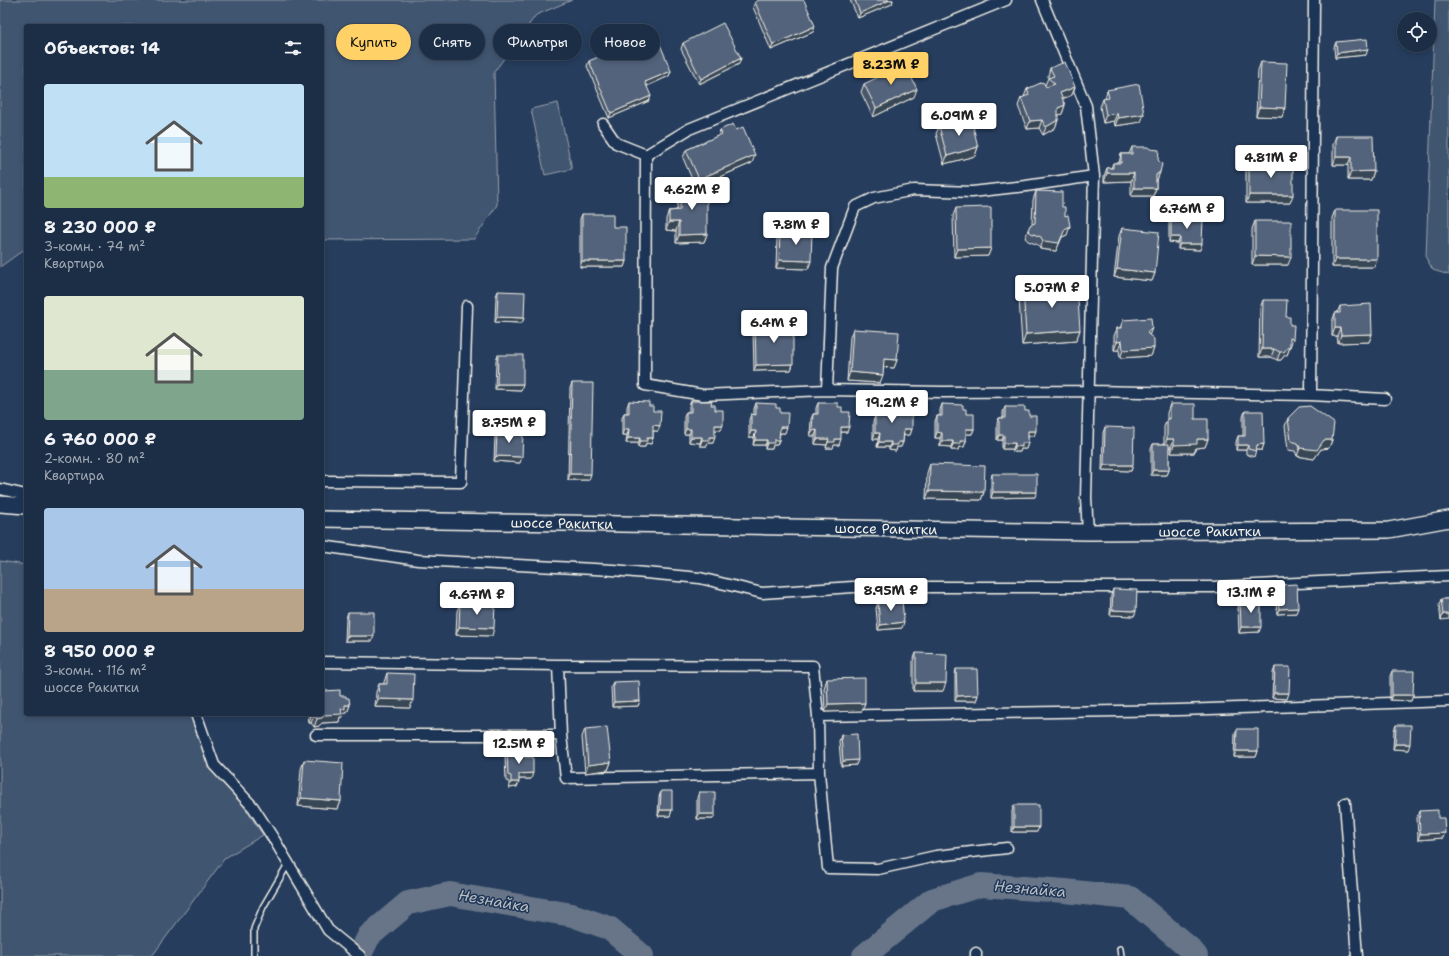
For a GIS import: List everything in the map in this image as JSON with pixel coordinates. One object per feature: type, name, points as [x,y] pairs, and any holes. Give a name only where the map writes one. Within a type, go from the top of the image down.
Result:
[{"type":"main road","points":[[0,504],[24,506]]},
{"type":"main road","name":"шоссе Ракитки","points":[[324,519],[1088,532],[1389,530],[1449,519]]},
{"type":"street","points":[[646,155],[689,129],[1006,0]]},
{"type":"street","points":[[1042,0],[1086,106],[1094,176],[1086,498],[1088,532]]},
{"type":"street","points":[[1311,395],[1314,0]]},
{"type":"street","points":[[604,124],[616,143],[646,155]]},
{"type":"street","points":[[646,155],[645,385],[703,395],[827,390],[943,392],[1089,391],[1311,395],[1385,399]]},
{"type":"street","points":[[827,390],[832,268],[855,207],[874,198],[914,190],[972,192],[1094,176]]},
{"type":"street","points":[[324,481],[461,482],[467,306]]},
{"type":"street","points":[[0,489],[24,495]]},
{"type":"street","points":[[324,546],[418,560],[613,570],[700,578],[762,593],[853,587],[1213,587],[1449,576]]},
{"type":"street","points":[[324,662],[558,666],[813,666],[818,716],[819,773],[828,868],[878,869],[936,856],[1008,848]]},
{"type":"street","points":[[558,666],[561,735],[566,778],[819,773]]},
{"type":"street","points":[[818,716],[1179,710],[1449,702]]},
{"type":"street","points":[[197,716],[214,765],[253,807],[328,930],[360,956]]},
{"type":"street","points":[[316,735],[561,735]]},
{"type":"street","points":[[1346,803],[1357,956]]},
{"type":"lane","points":[[254,956],[254,929],[263,907],[288,864]]},
{"type":"lane","points":[[1120,949],[1121,956]]},
{"type":"shaded area","points":[[0,0],[572,0],[536,15],[529,24],[493,24],[493,60],[503,60],[494,72],[497,205],[474,239],[324,240],[324,24],[24,24],[24,249],[0,267]]},
{"type":"shaded area","points":[[1435,0],[1449,0],[1449,275],[1433,270],[1426,258],[1433,52],[1437,52],[1437,12],[1435,12]]},
{"type":"shaded area","points":[[558,103],[572,169],[545,175],[531,109]]},
{"type":"shaded area","points":[[0,561],[24,565],[24,716],[194,716],[206,749],[263,835],[225,858],[152,956],[0,956]]},
{"type":"building","points":[[759,0],[804,0],[815,26],[773,45],[755,2]]},
{"type":"building","points":[[855,0],[890,0],[860,13]]},
{"type":"building","points":[[723,23],[741,58],[701,79],[683,43]]},
{"type":"building","points":[[1367,39],[1368,49],[1337,53],[1336,42]]},
{"type":"building","points":[[660,44],[671,71],[645,82],[651,96],[611,113],[589,61],[660,60]]},
{"type":"building","points":[[1065,62],[1075,87],[1060,93],[1065,105],[1058,108],[1058,120],[1046,127],[1042,120],[1030,121],[1021,98],[1029,95],[1027,89],[1043,82],[1046,87],[1055,84],[1048,78],[1054,76],[1050,68]]},
{"type":"building","points":[[1261,62],[1287,63],[1285,108],[1259,107]]},
{"type":"building","points":[[905,64],[917,89],[876,108],[864,84]]},
{"type":"building","points":[[1139,84],[1144,114],[1118,118],[1117,113],[1106,115],[1103,99],[1109,98],[1107,90]]},
{"type":"building","points":[[971,118],[978,147],[947,156],[939,126]]},
{"type":"building","points":[[733,124],[736,130],[743,127],[755,155],[699,179],[686,150],[722,134],[720,130]]},
{"type":"building","points":[[1336,136],[1373,136],[1374,171],[1351,172],[1351,157],[1336,157]]},
{"type":"building","points":[[1132,147],[1148,147],[1150,149],[1159,150],[1158,160],[1162,164],[1160,172],[1156,175],[1156,188],[1134,188],[1134,173],[1107,173],[1107,168],[1113,168],[1113,163],[1121,163],[1121,154],[1132,154]]},
{"type":"building","points":[[1249,163],[1293,163],[1293,195],[1249,195]]},
{"type":"building","points":[[681,185],[707,186],[707,234],[679,235],[679,222],[669,222],[669,211],[680,210]]},
{"type":"building","points":[[1036,191],[1062,192],[1062,207],[1065,207],[1065,216],[1068,215],[1070,226],[1065,229],[1059,243],[1043,241],[1041,237],[1031,233],[1028,230],[1030,225],[1035,223]]},
{"type":"building","points":[[991,207],[991,248],[957,249],[956,208]]},
{"type":"building","points":[[1335,210],[1377,210],[1377,259],[1335,259]]},
{"type":"building","points":[[582,214],[613,214],[613,227],[626,227],[626,261],[582,261]]},
{"type":"building","points":[[1171,216],[1203,219],[1202,244],[1180,244],[1180,237],[1171,237]]},
{"type":"building","points":[[1255,221],[1291,221],[1291,257],[1255,256]]},
{"type":"building","points":[[1122,228],[1159,232],[1155,273],[1117,269]]},
{"type":"building","points":[[780,231],[812,232],[811,261],[779,260]]},
{"type":"building","points":[[1077,284],[1080,330],[1026,334],[1023,288]]},
{"type":"building","points":[[498,291],[525,292],[524,318],[497,317]]},
{"type":"building","points":[[1263,300],[1287,300],[1286,317],[1290,317],[1290,325],[1294,325],[1293,339],[1290,338],[1290,347],[1288,347],[1284,352],[1274,349],[1262,349]]},
{"type":"building","points":[[1371,304],[1372,334],[1341,335],[1340,328],[1335,328],[1335,313],[1340,313],[1340,306]]},
{"type":"building","points":[[1151,318],[1152,328],[1147,333],[1154,339],[1154,348],[1123,350],[1122,341],[1117,342],[1117,328],[1122,328],[1123,320]]},
{"type":"building","points":[[793,323],[793,364],[756,365],[755,324]]},
{"type":"building","points":[[853,329],[899,332],[897,360],[884,359],[883,375],[850,372]]},
{"type":"building","points":[[498,355],[523,355],[523,384],[497,384]]},
{"type":"building","points":[[572,383],[593,383],[591,474],[570,474]]},
{"type":"building","points":[[629,401],[649,402],[649,406],[653,406],[653,411],[661,411],[660,426],[653,425],[653,438],[647,438],[647,441],[640,441],[640,438],[628,438],[629,429],[624,429],[624,413],[629,413]]},
{"type":"building","points":[[691,401],[712,401],[711,405],[715,405],[715,410],[723,410],[723,425],[715,425],[715,437],[709,437],[709,440],[702,440],[702,437],[691,437],[691,429],[686,429],[686,412],[691,412]]},
{"type":"building","points":[[756,403],[776,404],[776,408],[780,408],[780,413],[788,413],[787,427],[780,427],[779,440],[774,440],[774,443],[767,443],[767,440],[755,440],[756,431],[751,431],[751,414],[756,415]]},
{"type":"building","points":[[818,403],[838,403],[838,407],[842,407],[842,412],[850,412],[849,427],[841,427],[841,439],[835,439],[835,442],[828,442],[829,439],[817,439],[817,430],[812,431],[813,414],[818,414]]},
{"type":"building","points":[[942,404],[963,405],[963,409],[966,409],[966,414],[974,414],[974,429],[966,429],[966,441],[960,441],[960,444],[953,444],[953,441],[942,441],[942,433],[937,432],[937,416],[942,416]]},
{"type":"building","points":[[1170,404],[1195,404],[1195,419],[1208,419],[1208,439],[1197,439],[1197,444],[1174,445],[1174,439],[1167,439],[1167,419],[1170,419]]},
{"type":"building","points":[[880,405],[900,405],[900,410],[904,410],[904,415],[912,415],[912,429],[904,429],[903,442],[898,442],[898,445],[891,445],[891,442],[879,442],[880,433],[875,433],[875,416],[880,417]]},
{"type":"building","points":[[1310,406],[1334,423],[1332,440],[1324,440],[1317,450],[1300,448],[1298,443],[1291,441],[1288,418],[1299,407]]},
{"type":"building","points":[[1005,407],[1025,407],[1025,411],[1029,411],[1029,416],[1036,416],[1036,431],[1028,431],[1028,443],[1022,443],[1022,447],[1015,446],[1015,443],[1004,443],[1004,435],[999,435],[999,418],[1005,418]]},
{"type":"building","points":[[1245,411],[1263,411],[1264,444],[1257,445],[1256,451],[1248,449],[1248,445],[1238,445],[1238,436],[1245,436]]},
{"type":"building","points":[[1105,427],[1134,428],[1133,465],[1104,465]]},
{"type":"building","points":[[497,431],[523,433],[522,457],[496,456]]},
{"type":"building","points":[[1153,444],[1169,444],[1169,470],[1153,470]]},
{"type":"building","points":[[930,464],[985,466],[984,492],[929,491]]},
{"type":"building","points":[[992,474],[1037,474],[1037,492],[993,492]]},
{"type":"building","points":[[1297,584],[1298,608],[1279,609],[1277,585]]},
{"type":"building","points":[[1113,589],[1137,590],[1136,611],[1112,610]]},
{"type":"building","points":[[1441,599],[1449,599],[1449,614],[1443,614]]},
{"type":"building","points":[[902,600],[904,622],[880,625],[878,603]]},
{"type":"building","points":[[1240,602],[1261,602],[1261,627],[1241,627]]},
{"type":"building","points":[[460,603],[495,604],[494,628],[459,627]]},
{"type":"building","points":[[348,612],[374,612],[374,636],[347,636]]},
{"type":"building","points":[[916,653],[947,654],[946,683],[916,683]]},
{"type":"building","points":[[1275,667],[1290,667],[1289,693],[1274,693]]},
{"type":"building","points":[[956,669],[977,669],[978,695],[957,696]]},
{"type":"building","points":[[1392,671],[1414,671],[1413,695],[1392,695]]},
{"type":"building","points":[[387,673],[414,674],[413,700],[378,699],[379,684],[387,684]]},
{"type":"building","points":[[865,678],[865,703],[828,704],[827,679]]},
{"type":"building","points":[[639,681],[640,701],[614,702],[613,682]]},
{"type":"building","points":[[340,690],[340,696],[346,696],[346,698],[349,698],[350,705],[345,705],[345,709],[341,709],[342,714],[324,716],[324,691]]},
{"type":"building","points":[[315,716],[324,716],[322,718],[317,719]]},
{"type":"building","points":[[1396,725],[1411,725],[1410,744],[1395,744]]},
{"type":"building","points":[[607,727],[611,762],[588,765],[585,729]]},
{"type":"building","points":[[1237,729],[1258,729],[1258,751],[1236,751]]},
{"type":"building","points":[[857,734],[858,760],[843,761],[841,735]]},
{"type":"building","points":[[525,750],[525,757],[533,757],[533,773],[519,774],[519,782],[511,782],[511,776],[508,775],[507,751]]},
{"type":"building","points":[[304,760],[343,763],[341,801],[301,798]]},
{"type":"building","points":[[661,791],[672,791],[672,810],[660,810]]},
{"type":"building","points":[[699,792],[715,792],[715,814],[699,814]]},
{"type":"building","points":[[1014,805],[1039,805],[1039,827],[1014,827]]},
{"type":"building","points":[[1438,810],[1438,818],[1444,818],[1445,833],[1420,834],[1419,811]]},
{"type":"waterway","name":"Незнайка","points":[[864,956],[932,900],[981,885],[1065,891],[1130,898],[1190,949],[1196,956]]},
{"type":"waterway","name":"Незнайка","points":[[359,956],[369,936],[408,903],[450,894],[572,915],[609,928],[642,956]]}]
